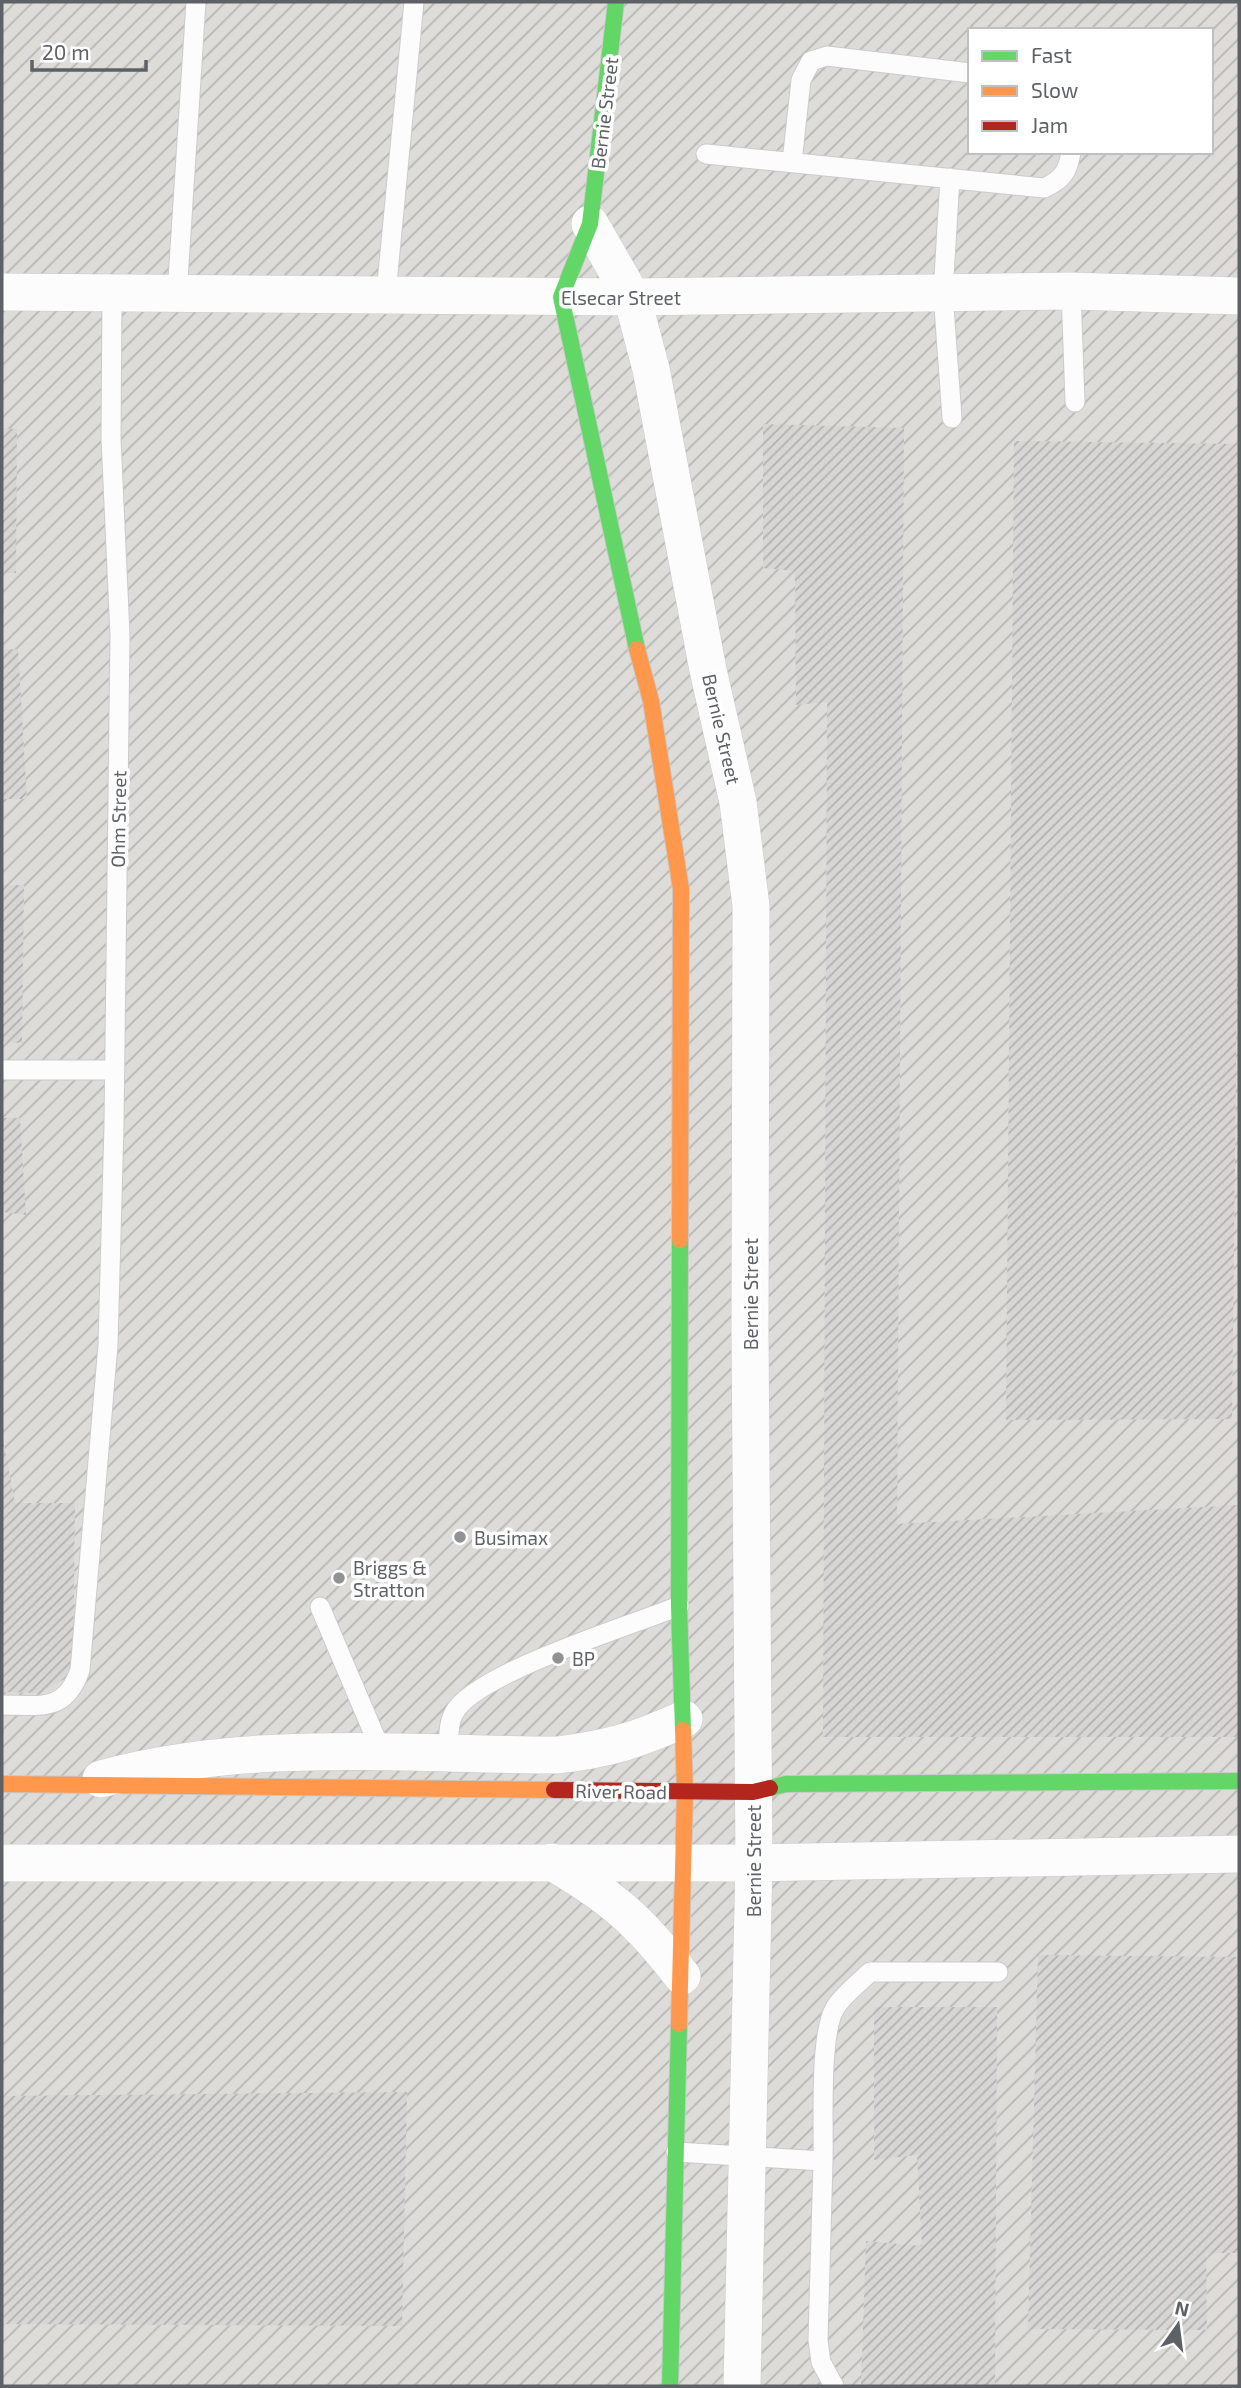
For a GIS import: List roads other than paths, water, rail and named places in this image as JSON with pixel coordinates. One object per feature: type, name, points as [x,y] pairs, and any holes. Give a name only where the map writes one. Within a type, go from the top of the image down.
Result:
[{"type":"street","name":"Bernie Street","points":[[561,297],[590,224],[617,2]]},
{"type":"street","name":"Bernie Street","points":[[590,224],[632,297],[651,369],[708,670],[738,802],[751,905],[754,1863],[742,2386]]},
{"type":"street","name":"Elsecar Street","points":[[2,292],[632,297],[1071,291],[1239,296]]},
{"type":"street","points":[[561,297],[625,605],[651,701],[679,870],[679,1606],[685,1792],[670,2386]]},
{"type":"street","points":[[83,1784],[194,1758],[256,1754],[558,1755],[596,1751],[633,1742],[684,1719]]},
{"type":"street","name":"River Road","points":[[2,1784],[753,1792],[786,1784],[1239,1781]]},
{"type":"street","points":[[2,1863],[754,1863],[1239,1854]]},
{"type":"street","points":[[550,1861],[603,1892],[654,1939],[681,1976]]},
{"type":"lane","points":[[177,295],[196,2]]},
{"type":"lane","points":[[386,294],[414,2]]},
{"type":"lane","points":[[792,162],[801,80],[811,61],[827,56],[968,73]]},
{"type":"lane","points":[[706,154],[1044,188],[1060,181],[1069,165],[1071,154]]},
{"type":"lane","points":[[950,178],[943,293],[952,418]]},
{"type":"lane","points":[[1071,291],[1076,402]]},
{"type":"lane","name":"Ohm Street","points":[[2,1705],[44,1705],[62,1701],[73,1690],[80,1670],[108,1345],[120,635],[111,439],[112,294]]},
{"type":"lane","points":[[2,1070],[114,1070]]},
{"type":"lane","points":[[450,1755],[448,1732],[454,1712],[470,1696],[490,1683],[679,1606]]},
{"type":"lane","points":[[320,1607],[382,1753]]},
{"type":"lane","points":[[834,2386],[821,2362],[818,2340],[827,2031],[835,2008],[870,1972],[998,1972]]},
{"type":"lane","points":[[677,2152],[823,2161]]},
{"type":"place","name":"Busimax","points":[[460,1537]]},
{"type":"place","name":"Briggs & Stratton","points":[[339,1578]]},
{"type":"place","name":"BP","points":[[558,1658]]}]
